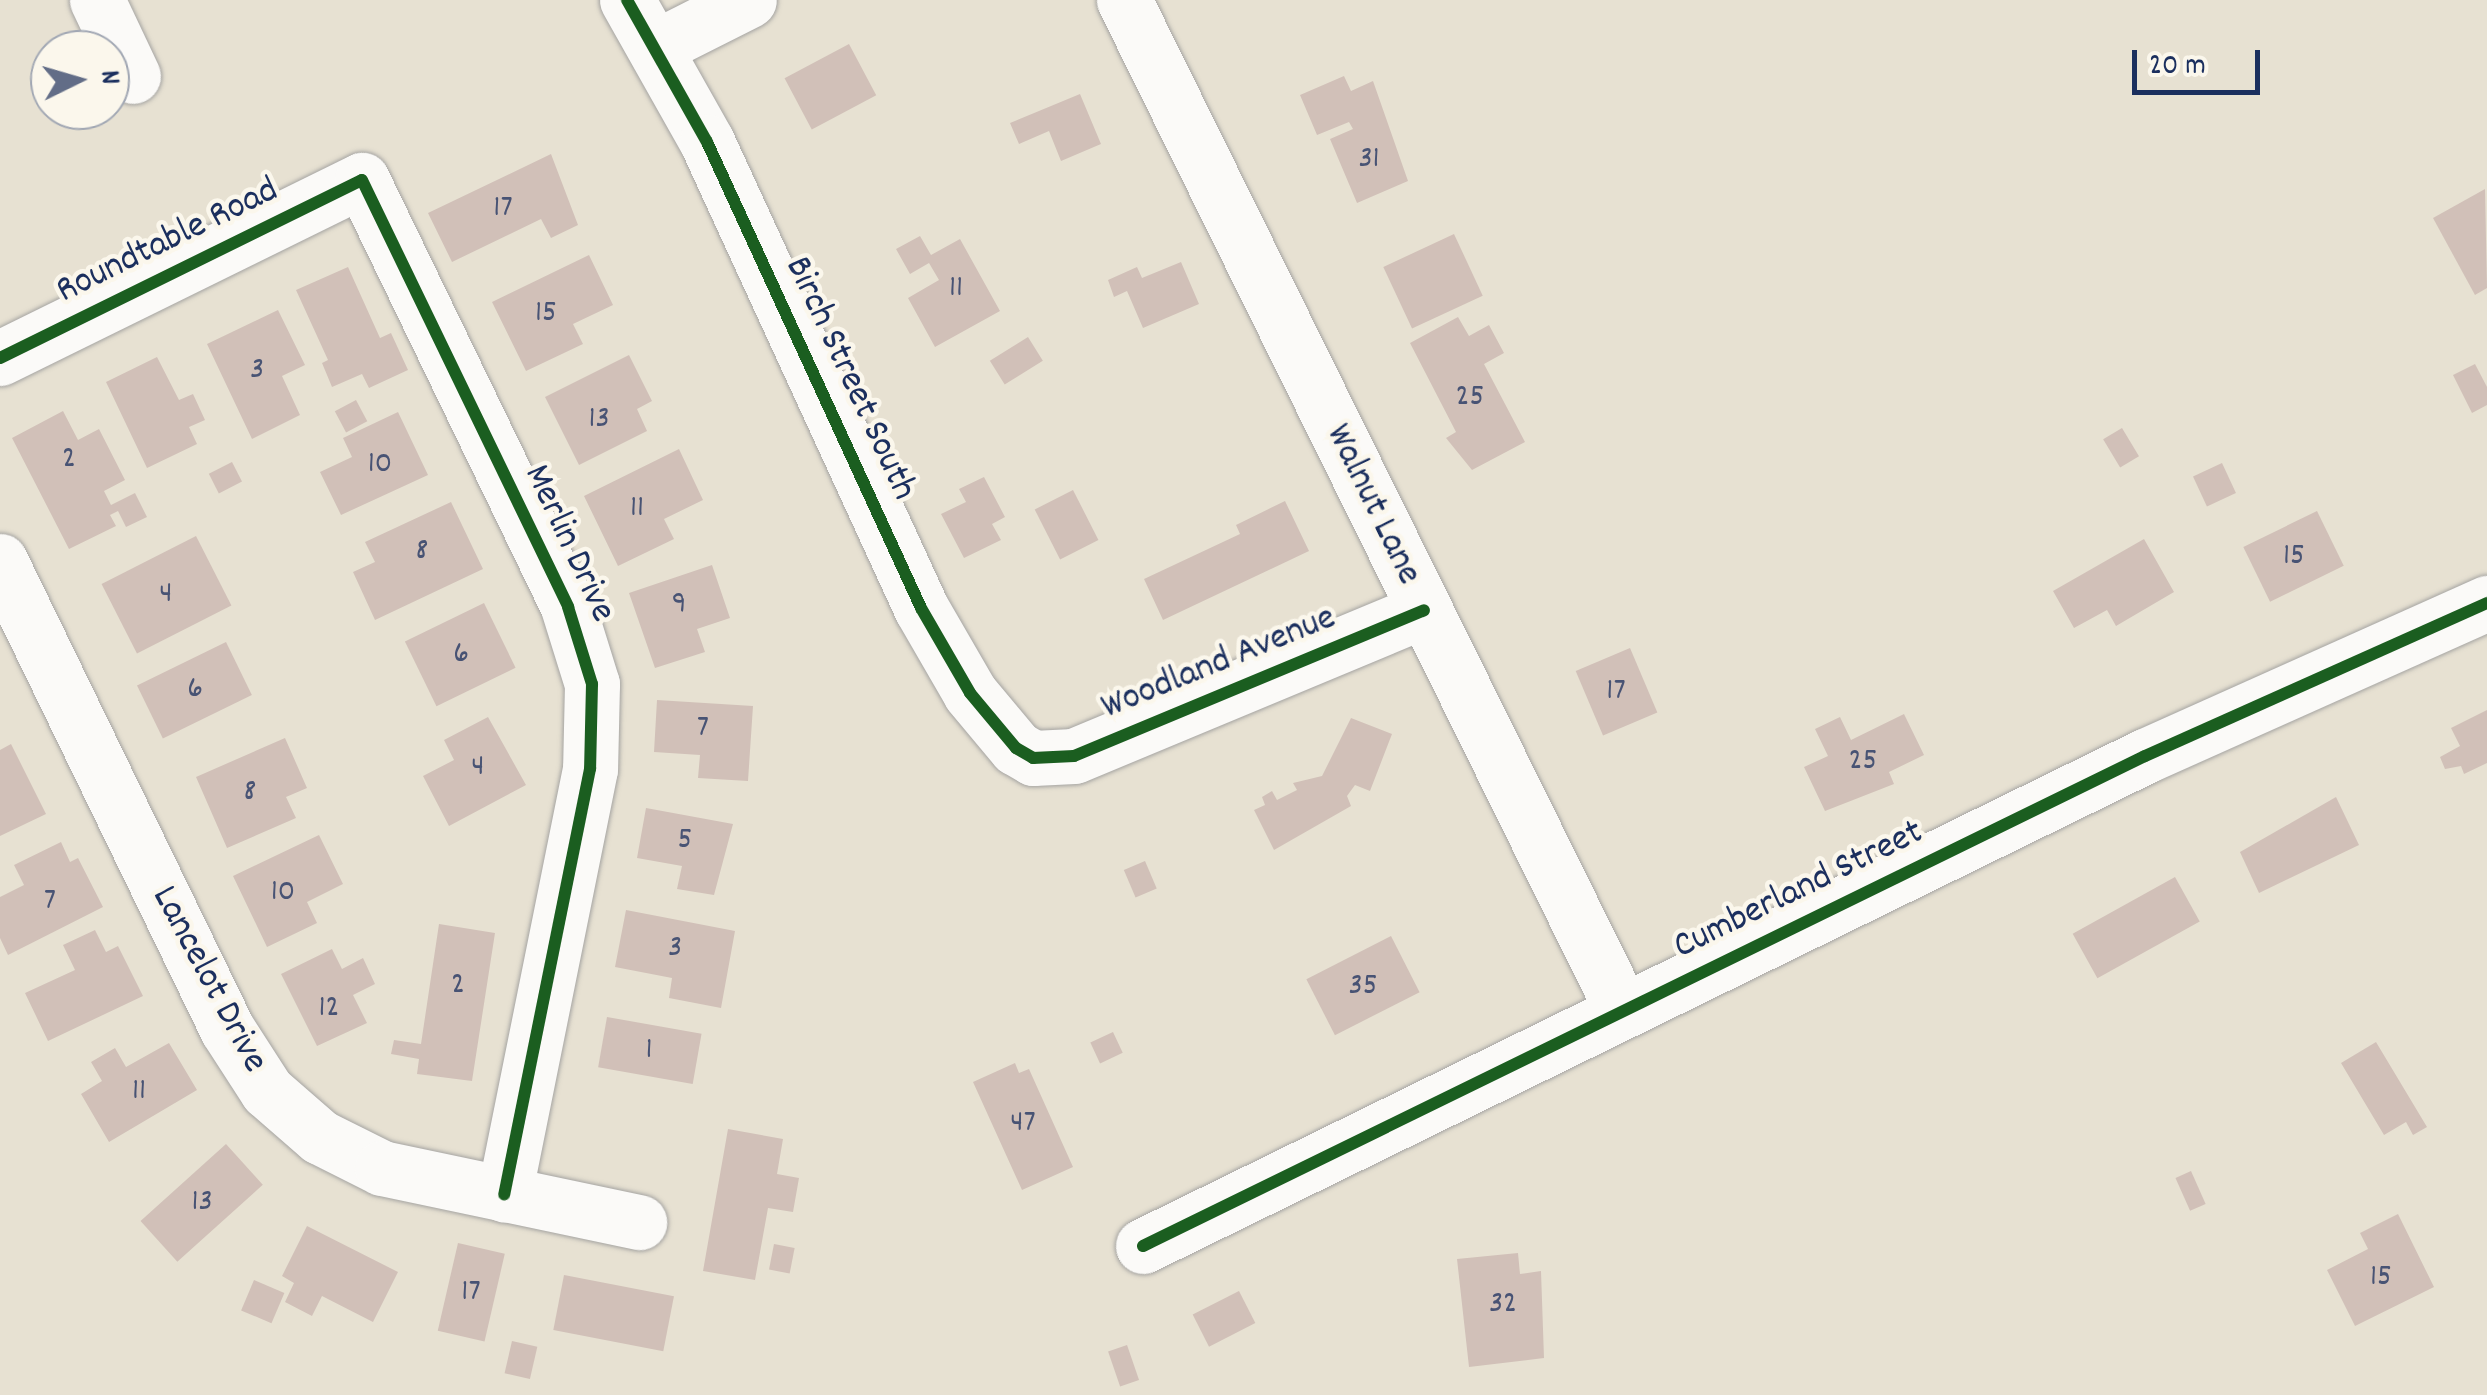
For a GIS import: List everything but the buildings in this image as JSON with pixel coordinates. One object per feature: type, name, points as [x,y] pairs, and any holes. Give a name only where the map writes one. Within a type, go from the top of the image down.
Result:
[{"type":"street","points":[[97,0],[133,76]]},
{"type":"street","points":[[638,18],[749,0]]},
{"type":"street","name":"Walnut Lane","points":[[1124,0],[1622,1010]]},
{"type":"street","name":"Birch Street South","points":[[638,18],[921,608],[999,732],[1034,758]]},
{"type":"street","name":"Roundtable Road","points":[[0,358],[362,180]]},
{"type":"street","name":"Merlin Drive","points":[[362,180],[568,608],[592,684],[590,769],[504,1194]]},
{"type":"street","name":"Lancelot Drive","points":[[0,561],[227,1029],[267,1091],[352,1157],[639,1222]]},
{"type":"street","name":"Cumberland Street","points":[[1143,1246],[2145,756],[2487,603]]},
{"type":"street","name":"Woodland Avenue","points":[[1034,758],[1074,756],[1424,610]]},
{"type":"cycle path","points":[[627,0],[707,142],[921,608],[970,693],[1016,748],[1033,758],[1074,756],[1424,610]]},
{"type":"cycle path","points":[[0,358],[362,180],[568,607],[592,684],[590,769],[504,1194]]},
{"type":"cycle path","points":[[1143,1246],[2145,756],[2487,603]]}]
